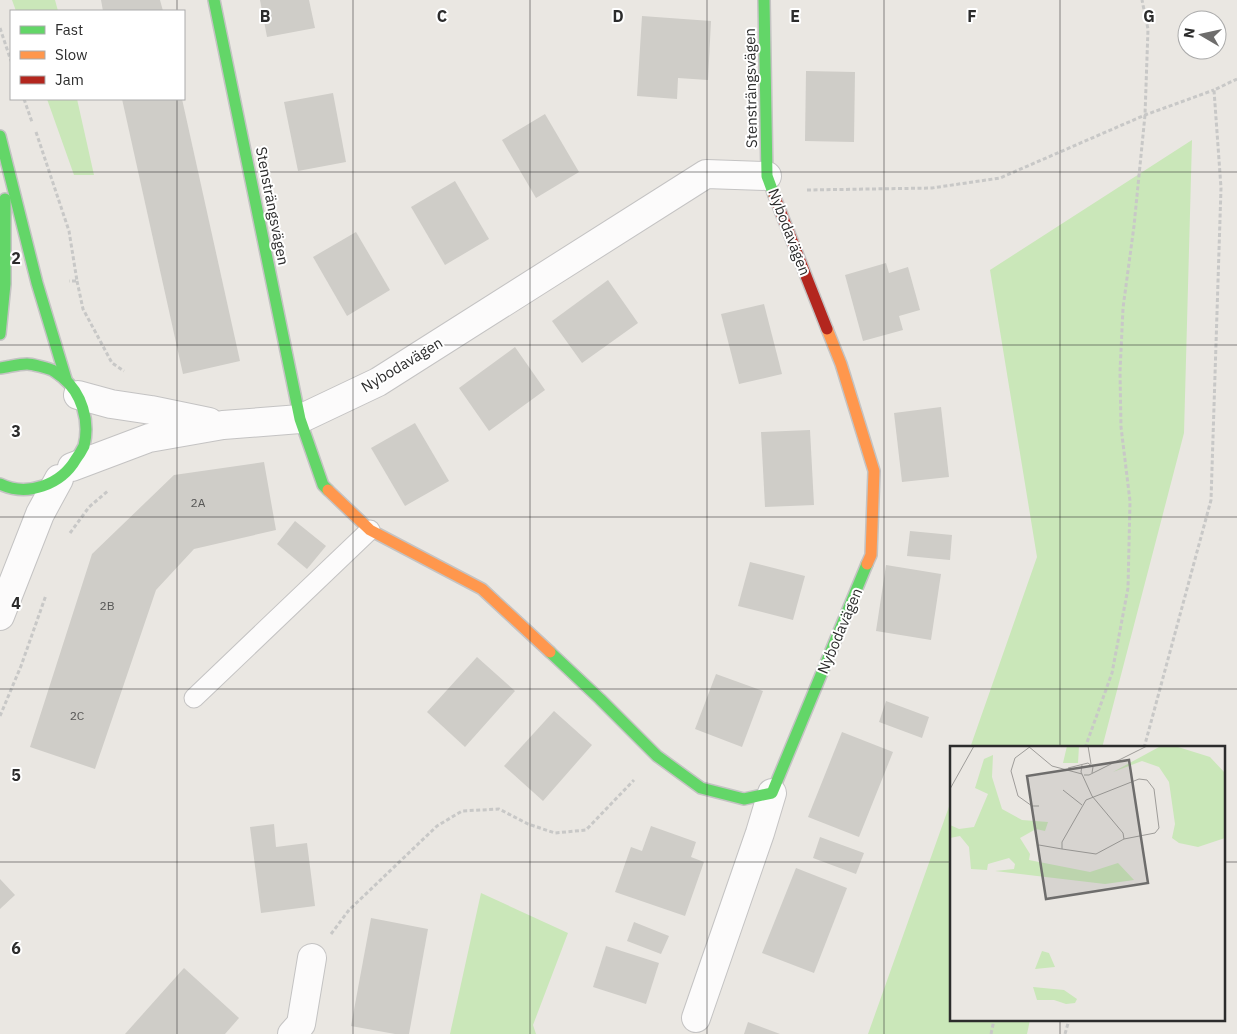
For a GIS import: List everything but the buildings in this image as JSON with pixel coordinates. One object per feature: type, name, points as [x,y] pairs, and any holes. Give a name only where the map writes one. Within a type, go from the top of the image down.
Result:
[{"type":"street","name":"Stensträngsvägen","points":[[214,0],[300,419]]},
{"type":"street","name":"Stensträngsvägen","points":[[764,0],[767,176]]},
{"type":"street","points":[[0,136],[37,283],[72,387],[86,413],[86,433],[82,451],[40,514],[0,616]]},
{"type":"street","points":[[0,334],[5,284],[4,155]]},
{"type":"street","name":"Nybodavägen","points":[[66,473],[149,438],[223,425],[300,419],[378,382],[706,174],[767,176],[841,364],[874,471],[871,555],[772,793],[696,1018]]},
{"type":"street","points":[[0,368],[12,364],[30,363],[49,368],[72,387]]},
{"type":"street","name":"Nybodavägen","points":[[72,387],[111,404],[223,425]]},
{"type":"street","points":[[300,419],[323,485],[370,530],[482,589],[600,699],[657,756],[701,788],[744,799],[772,793]]},
{"type":"street","points":[[0,484],[5,487],[24,490],[42,487],[66,473]]},
{"type":"street","points":[[292,1034],[301,1024],[312,958]]},
{"type":"lane","points":[[194,698],[370,530]]},
{"type":"path","points":[[1086,746],[1112,673],[1128,588],[1130,501],[1121,427],[1120,372],[1123,308],[1134,226],[1145,115],[1148,29],[1142,0]]},
{"type":"path","points":[[0,28],[10,58]]},
{"type":"path","points":[[767,176],[794,190],[932,188],[1000,178],[1145,115],[1214,90],[1237,79]]},
{"type":"path","points":[[1145,746],[1211,500],[1221,188],[1214,90]]},
{"type":"path","points":[[312,958],[349,910],[437,826],[462,811],[499,809],[528,824],[555,833],[586,830],[657,756]]},
{"type":"green space","points":[[12,0],[55,0],[58,10],[16,10]]},
{"type":"green space","points":[[47,100],[77,100],[94,175],[74,175]]},
{"type":"green space","points":[[1192,140],[1184,433],[1103,746],[971,746],[1037,557],[990,270]]},
{"type":"green space","points":[[950,804],[950,1022],[1030,1022],[1027,1034],[868,1034]]},
{"type":"green space","points":[[481,893],[568,933],[533,1025],[536,1034],[450,1034]]},
{"type":"traffic: fast","points":[[214,0],[300,419],[323,485],[328,490]]},
{"type":"traffic: fast","points":[[764,0],[767,176],[774,195]]},
{"type":"traffic: fast","points":[[0,136],[37,283],[66,379]]},
{"type":"traffic: fast","points":[[0,334],[5,284],[5,199]]},
{"type":"traffic: fast","points":[[0,368],[27,364],[43,367],[55,372],[75,391],[83,408],[86,427],[84,446],[70,468],[62,476],[52,482],[32,489],[10,488],[0,484]]},
{"type":"traffic: fast","points":[[550,652],[657,756],[701,788],[744,799],[772,793],[867,564]]},
{"type":"traffic: slow","points":[[827,329],[841,364],[874,471],[871,555],[867,564]]},
{"type":"traffic: slow","points":[[328,490],[370,530],[482,589],[550,652]]},
{"type":"traffic: jam","points":[[774,195],[827,329]]}]
